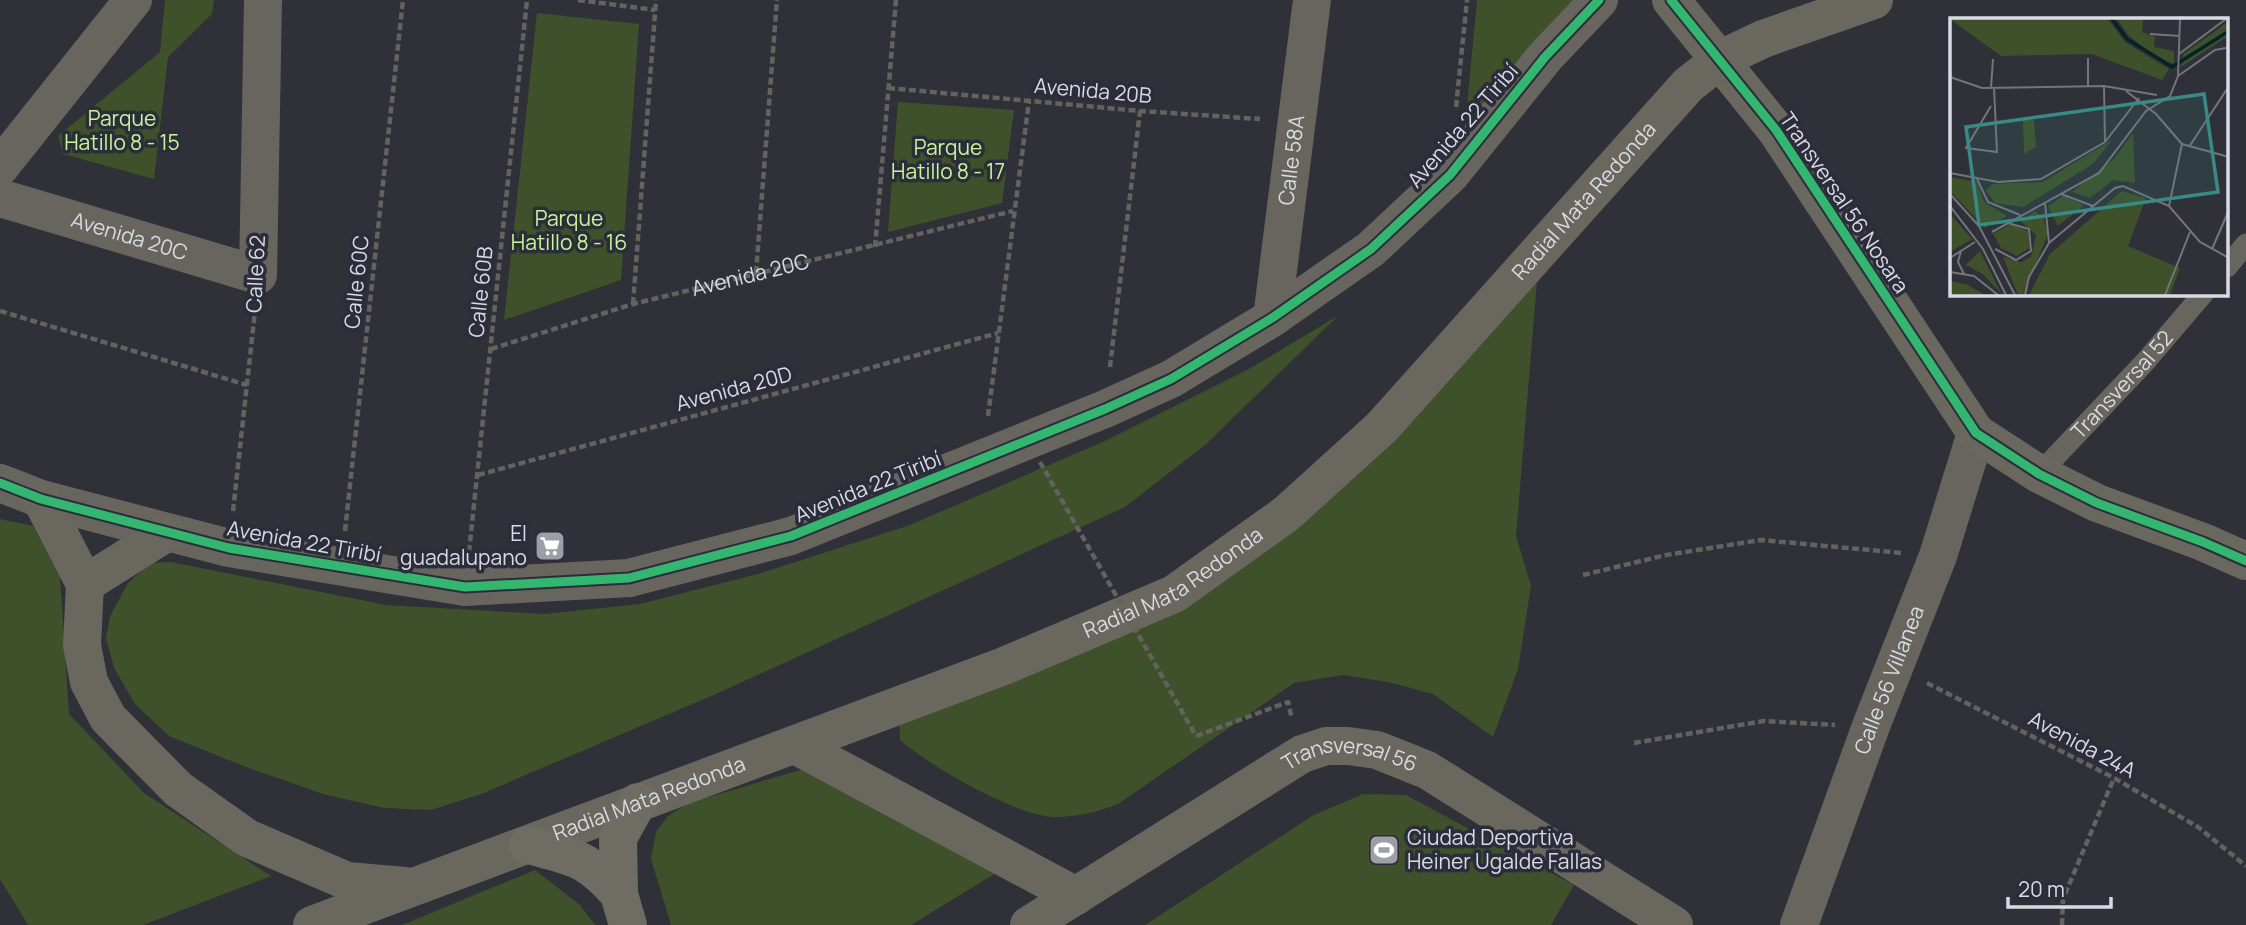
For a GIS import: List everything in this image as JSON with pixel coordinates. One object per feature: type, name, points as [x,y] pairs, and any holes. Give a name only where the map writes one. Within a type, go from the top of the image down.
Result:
[{"type":"highway","points":[[623,910],[618,838],[638,802]]},
{"type":"highway","points":[[528,845],[580,859],[602,875],[623,910]]},
{"type":"main road","name":"Transversal 56 Nosara","points":[[1671,0],[1776,130],[1976,433]]},
{"type":"main road","name":"Radial Mata Redonda","points":[[312,925],[1004,667],[1174,594],[1286,514],[1382,427],[1688,85],[1721,59],[1763,38],[1874,0]]},
{"type":"main road","points":[[1976,433],[2039,474],[2097,503],[2246,561]]},
{"type":"main road","points":[[41,499],[85,584],[82,645],[89,682],[108,718],[178,789],[247,838],[347,881],[414,887]]},
{"type":"main road","points":[[85,584],[166,533]]},
{"type":"main road","points":[[795,745],[1076,896]]},
{"type":"main road","name":"Transversal 56","points":[[1029,925],[1302,754],[1326,747],[1348,746],[1377,750],[1427,770],[1674,925]]},
{"type":"street","points":[[0,167],[133,0]]},
{"type":"street","name":"Calle 62","points":[[258,275],[263,0]]},
{"type":"street","name":"Calle 58A","points":[[1272,318],[1312,0]]},
{"type":"street","name":"Avenida 22 Tiribí","points":[[0,483],[41,499],[229,548],[465,587],[629,578],[791,536],[1105,409],[1171,379],[1272,318],[1371,249],[1450,175],[1545,57],[1599,0]]},
{"type":"street","name":"Avenida 20C","points":[[0,198],[258,275]]},
{"type":"street","name":"Calle 56 Villanea","points":[[1799,925],[1871,726],[1938,556],[1976,433]]},
{"type":"lane","points":[[2228,266],[2246,244]]},
{"type":"lane","name":"Transversal 52","points":[[2039,474],[2145,362],[2201,296]]},
{"type":"path","points":[[578,0],[655,10]]},
{"type":"path","points":[[633,304],[656,0]]},
{"type":"path","points":[[756,273],[777,0]]},
{"type":"path","points":[[875,247],[895,0]]},
{"type":"path","points":[[1456,108],[1467,0]]},
{"type":"path","points":[[983,459],[1028,101]]},
{"type":"path","points":[[1105,409],[1140,111]]},
{"type":"path","points":[[0,311],[248,385]]},
{"type":"path","points":[[1040,462],[1196,736],[1288,702]]},
{"type":"path","points":[[1583,575],[1666,555],[1761,540],[1938,556]]},
{"type":"path","points":[[1634,743],[1764,721],[1871,726]]},
{"type":"path","points":[[2062,925],[2063,899],[2114,778]]},
{"type":"green space","name":"Parque Hatillo 8 - 15","points":[[165,0],[214,0],[212,14],[168,57],[154,179],[63,154],[58,136],[160,52]]},
{"type":"green space","points":[[1477,0],[1583,0],[1463,148]]},
{"type":"green space","name":"Parque Hatillo 8 - 16","points":[[537,13],[639,24],[621,280],[504,320]]},
{"type":"green space","name":"Parque Hatillo 8 - 17","points":[[898,102],[1014,110],[1002,203],[888,232]]},
{"type":"green space","points":[[1538,269],[1516,536],[1531,586],[1518,669],[1493,737],[1433,694],[1388,682],[1343,675],[1294,683],[1118,804],[1087,814],[1055,817],[1018,808],[996,799],[952,776],[900,740],[899,717],[1197,583]]},
{"type":"green space","points":[[1339,315],[1205,445],[1125,507],[716,694],[481,794],[431,810],[384,808],[323,794],[169,736],[135,704],[114,668],[106,638],[110,616],[128,583],[150,563],[171,562],[386,605],[544,614],[640,604],[758,574],[910,525],[1105,441],[1249,369]]},
{"type":"green space","points":[[0,519],[33,526],[60,577],[69,714],[144,793],[271,876],[143,925],[28,925],[0,879]]},
{"type":"green space","points":[[810,767],[996,873],[911,925],[671,925],[651,859],[656,832],[668,816],[689,803]]},
{"type":"green space","name":"Ciudad Deportiva Heiner Ugalde Fallas","points":[[1363,794],[1406,795],[1574,885],[1551,925],[1145,925],[1312,816]]},
{"type":"green space","points":[[535,870],[580,905],[595,925],[402,925]]},
{"type":"cycle path","points":[[0,483],[41,499],[229,548],[465,587],[629,578],[791,536],[1105,409],[1171,379],[1272,318],[1371,249],[1450,175],[1545,57],[1599,0]]},
{"type":"cycle path","points":[[1671,0],[1776,130],[1976,433],[2039,474],[2097,503],[2203,542],[2246,561]]},
{"type":"place","name":"El guadalupano","points":[[550,546]]},
{"type":"place","name":"Ciudad Deportiva Heiner Ugalde Fallas","points":[[1384,850]]}]
